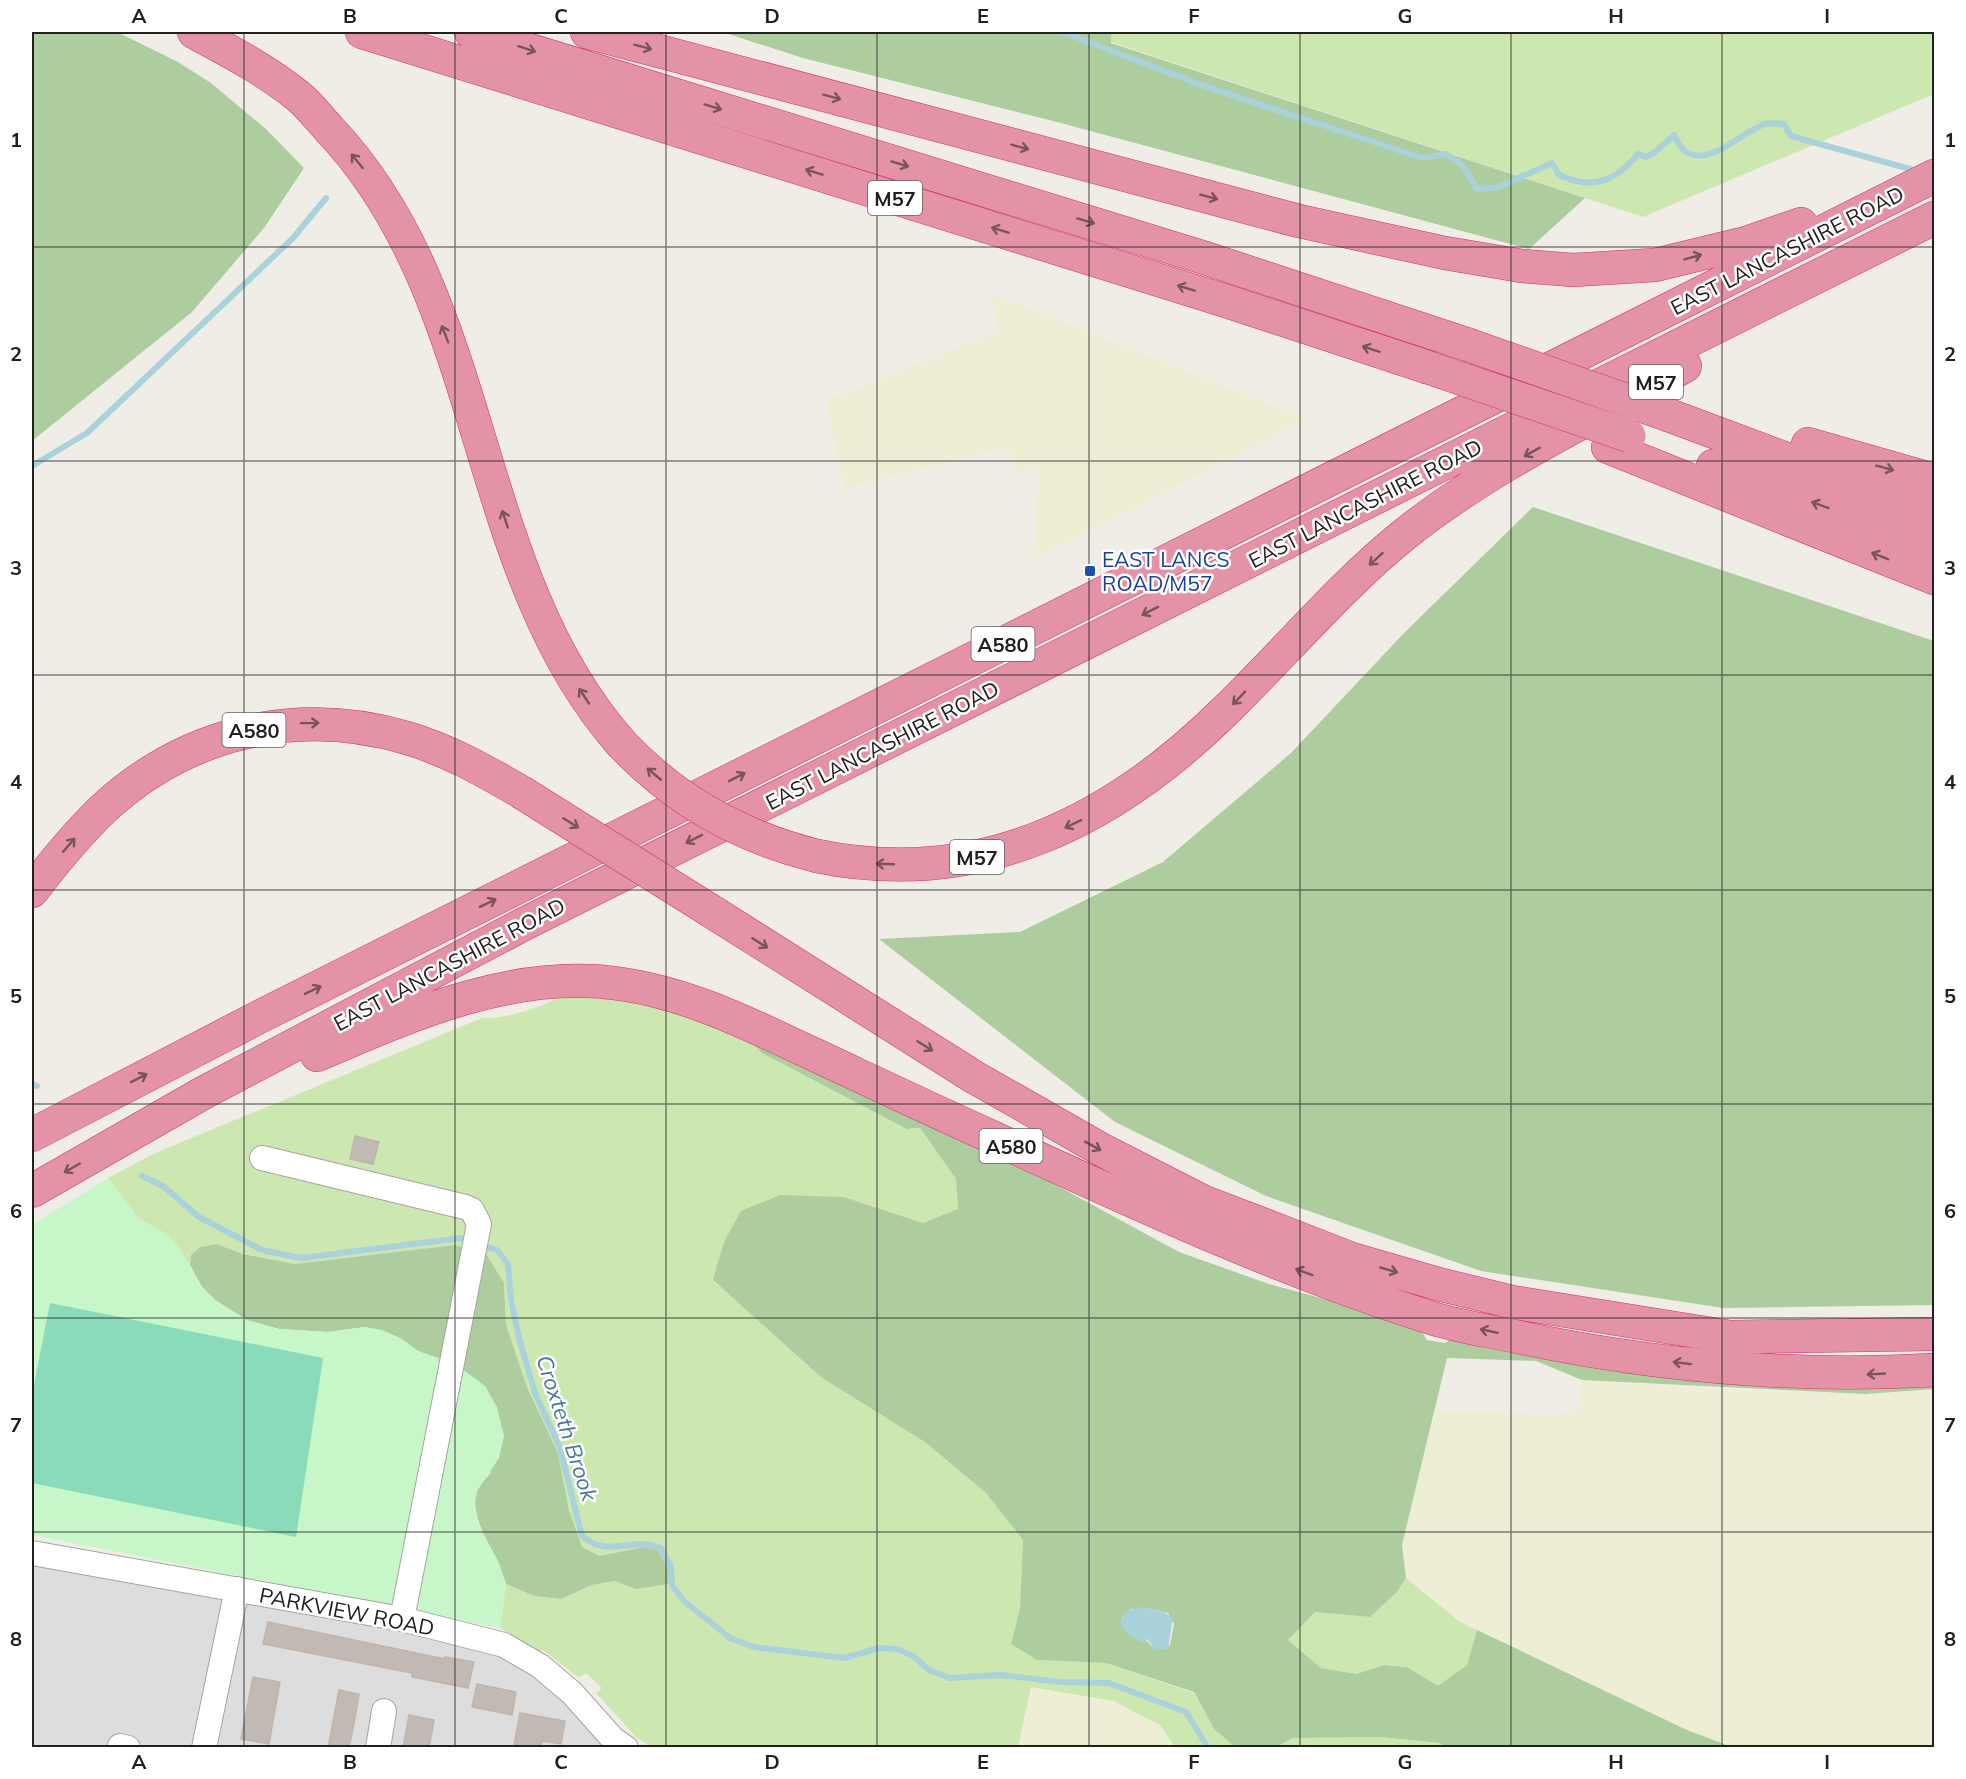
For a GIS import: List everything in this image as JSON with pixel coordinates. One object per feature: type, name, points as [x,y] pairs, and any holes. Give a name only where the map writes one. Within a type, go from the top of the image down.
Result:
[{"type":"highway","name":"M57","points":[[194,32],[245,60],[299,96],[341,141],[372,180],[399,224],[448,342],[529,590],[563,661],[595,712],[620,742],[672,789],[714,816],[752,836],[817,856],[876,864],[947,862],[987,855],[1034,842],[1089,816],[1133,789],[1223,714],[1360,574],[1421,522],[1468,488],[1775,316],[1889,240]]},
{"type":"highway","name":"M57","points":[[362,32],[1212,296],[1427,367],[1619,442],[1935,546]]},
{"type":"highway","name":"M57","points":[[471,32],[1205,258],[1574,382],[1680,411],[1935,514]]},
{"type":"highway","points":[[587,32],[1310,223],[1445,253],[1522,266],[1572,270],[1636,267],[1675,262],[1746,243],[1926,179]]},
{"type":"highway","name":"EAST LANCASHIRE ROAD","points":[[32,1135],[261,1016],[1926,179]]},
{"type":"highway","name":"EAST LANCASHIRE ROAD","points":[[32,1191],[203,1093],[524,924],[1935,218]]},
{"type":"highway","points":[[1680,411],[1935,480]]},
{"type":"highway","points":[[1619,442],[1935,578]]},
{"type":"highway","name":"A580","points":[[32,891],[86,826],[137,782],[188,752],[226,737],[299,723],[325,723],[378,731],[447,752],[521,792],[974,1077],[1104,1151],[1202,1201],[1352,1259],[1512,1302],[1730,1337],[1935,1334]]},
{"type":"highway","name":"A580","points":[[113,1144],[393,1023],[466,998],[533,985],[573,981],[619,983],[668,994],[732,1016],[1063,1170],[1255,1255],[1438,1320],[1576,1349],[1711,1367],[1856,1375],[1935,1370]]},
{"type":"street","points":[[262,1158],[465,1207],[477,1218],[478,1239],[402,1619]]},
{"type":"street","name":"PARKVIEW ROAD","points":[[32,1553],[402,1619],[504,1646],[540,1666],[572,1693],[616,1745]]},
{"type":"street","points":[[204,1748],[237,1589]]},
{"type":"street","points":[[378,1748],[384,1711]]},
{"type":"shaded area","points":[[32,1553],[504,1645],[626,1747],[32,1747]]},
{"type":"green space","points":[[32,32],[117,32],[178,62],[211,83],[267,130],[304,168],[264,228],[192,312],[32,441]]},
{"type":"green space","points":[[722,32],[1111,32],[1111,43],[1585,198],[1529,249],[1057,122],[803,58]]},
{"type":"green space","points":[[1111,32],[1934,32],[1934,94],[1643,217],[1111,42]]},
{"type":"green space","points":[[990,293],[1307,419],[1033,560],[1040,466],[1017,473],[1008,447],[844,489],[826,401],[999,331]]},
{"type":"green space","points":[[1533,507],[1934,641],[1934,1305],[1723,1308],[1481,1271],[1266,1196],[1115,1122],[879,939],[1020,932],[1163,862],[1291,753],[1404,633]]},
{"type":"green space","points":[[577,990],[612,993],[742,1033],[907,1129],[920,1128],[956,1179],[958,1210],[923,1223],[844,1197],[713,1281],[925,1442],[986,1493],[1023,1540],[1020,1608],[1011,1644],[1037,1660],[1106,1663],[1194,1693],[1214,1729],[1235,1747],[1175,1747],[1161,1726],[1114,1701],[1031,1687],[1018,1747],[651,1747],[637,1738],[596,1693],[602,1688],[586,1673],[579,1678],[543,1650],[539,1651],[500,1628],[506,1584],[534,1596],[561,1599],[592,1585],[614,1581],[636,1589],[669,1570],[658,1550],[643,1547],[600,1556],[582,1547],[569,1510],[558,1453],[527,1387],[506,1324],[504,1283],[454,1245],[295,1264],[241,1253],[217,1244],[200,1247],[191,1255],[190,1265],[167,1235],[138,1218],[108,1178],[155,1153],[482,1018],[518,1013]]},
{"type":"green space","points":[[742,1033],[990,1149],[1179,1252],[1269,1284],[1417,1324],[1427,1340],[1445,1343],[1460,1333],[1934,1377],[1934,1389],[1866,1394],[1582,1380],[1536,1361],[1447,1358],[1402,1545],[1406,1578],[1397,1592],[1370,1617],[1315,1612],[1288,1640],[1321,1668],[1356,1674],[1384,1665],[1407,1667],[1438,1686],[1467,1665],[1477,1630],[1687,1730],[1732,1747],[1446,1748],[1440,1743],[1379,1737],[1293,1738],[1277,1747],[1235,1747],[1214,1729],[1194,1692],[1106,1663],[1037,1660],[1011,1644],[1020,1608],[1023,1540],[986,1493],[925,1442],[821,1377],[713,1280],[724,1242],[741,1211],[780,1195],[844,1197],[923,1223],[958,1209],[956,1179],[920,1128],[907,1129],[762,1053]],"holes":[[[1147,1608],[1168,1613],[1174,1624],[1170,1645],[1152,1646],[1122,1617],[1131,1609]]]},
{"type":"green space","points":[[108,1178],[138,1218],[167,1234],[178,1246],[202,1287],[215,1300],[246,1320],[279,1329],[328,1332],[365,1327],[382,1330],[400,1338],[418,1351],[457,1365],[485,1386],[497,1407],[504,1436],[499,1458],[477,1491],[474,1510],[480,1527],[499,1563],[506,1584],[500,1628],[32,1535],[32,1225]]},
{"type":"green space","points":[[217,1244],[243,1254],[295,1264],[454,1245],[486,1254],[504,1283],[506,1324],[527,1387],[558,1453],[569,1510],[582,1547],[600,1556],[643,1547],[658,1550],[669,1570],[668,1584],[636,1589],[614,1581],[592,1585],[561,1599],[534,1596],[506,1584],[476,1512],[477,1491],[491,1472],[457,1365],[418,1351],[400,1338],[365,1327],[328,1332],[279,1329],[247,1320],[215,1300],[202,1287],[190,1265],[191,1255],[200,1247]]},
{"type":"green space","points":[[50,1303],[323,1358],[296,1537],[32,1483],[32,1395]]},
{"type":"green space","points":[[1582,1380],[1744,1391],[1866,1394],[1934,1389],[1934,1747],[1732,1747],[1687,1730],[1460,1622],[1406,1578],[1401,1545],[1435,1411],[1559,1414],[1577,1410]]},
{"type":"green space","points":[[1406,1578],[1460,1622],[1477,1630],[1467,1665],[1438,1687],[1407,1667],[1384,1665],[1356,1674],[1321,1668],[1288,1640],[1315,1612],[1370,1617],[1397,1592]]},
{"type":"green space","points":[[1031,1687],[1114,1701],[1162,1726],[1175,1747],[1018,1748]]},
{"type":"green space","points":[[1379,1737],[1440,1743],[1446,1747],[1277,1748],[1293,1738]]},
{"type":"water","points":[[1138,1607],[1160,1610],[1173,1618],[1168,1649],[1155,1649],[1147,1639],[1143,1642],[1139,1641],[1124,1629],[1120,1622],[1126,1612]]},
{"type":"building","points":[[355,1136],[379,1142],[373,1164],[350,1159]]},
{"type":"building","points":[[268,1622],[445,1659],[445,1657],[474,1662],[468,1688],[412,1677],[412,1673],[263,1644]]},
{"type":"building","points":[[253,1677],[280,1682],[269,1744],[241,1739]]},
{"type":"building","points":[[477,1684],[516,1692],[512,1715],[472,1707]]},
{"type":"building","points":[[339,1690],[359,1694],[356,1712],[349,1748],[328,1748]]},
{"type":"building","points":[[520,1713],[565,1721],[561,1744],[542,1741],[540,1748],[514,1745]]},
{"type":"building","points":[[409,1715],[434,1720],[429,1748],[403,1748]]},
{"type":"waterway","points":[[1062,32],[1196,83],[1422,158],[1446,154],[1462,165],[1477,189],[1496,188],[1552,163],[1559,175],[1571,180],[1602,181],[1621,171],[1638,154],[1646,157],[1654,153],[1674,135],[1685,151],[1694,155],[1704,155],[1715,152],[1756,128],[1770,123],[1784,124],[1791,136],[1917,171]]},
{"type":"waterway","points":[[32,466],[87,433],[293,238],[326,198]]},
{"type":"waterway","points":[[32,1084],[37,1086]]},
{"type":"waterway","name":"Croxteth Brook","points":[[142,1176],[163,1186],[199,1217],[262,1250],[301,1258],[461,1238],[471,1241]]},
{"type":"waterway","name":"Croxteth Brook","points":[[481,1245],[497,1250],[508,1264],[511,1300],[535,1393],[560,1448],[582,1536],[592,1543],[611,1547],[640,1544],[661,1548],[671,1567],[672,1585],[684,1601],[730,1638],[754,1647],[844,1658],[879,1648],[897,1649],[913,1656],[929,1670],[949,1678],[1001,1675],[1060,1682],[1109,1683],[1186,1712],[1208,1748]]},
{"type":"place","name":"EAST LANCS ROAD/M57","points":[[1090,571]]}]
